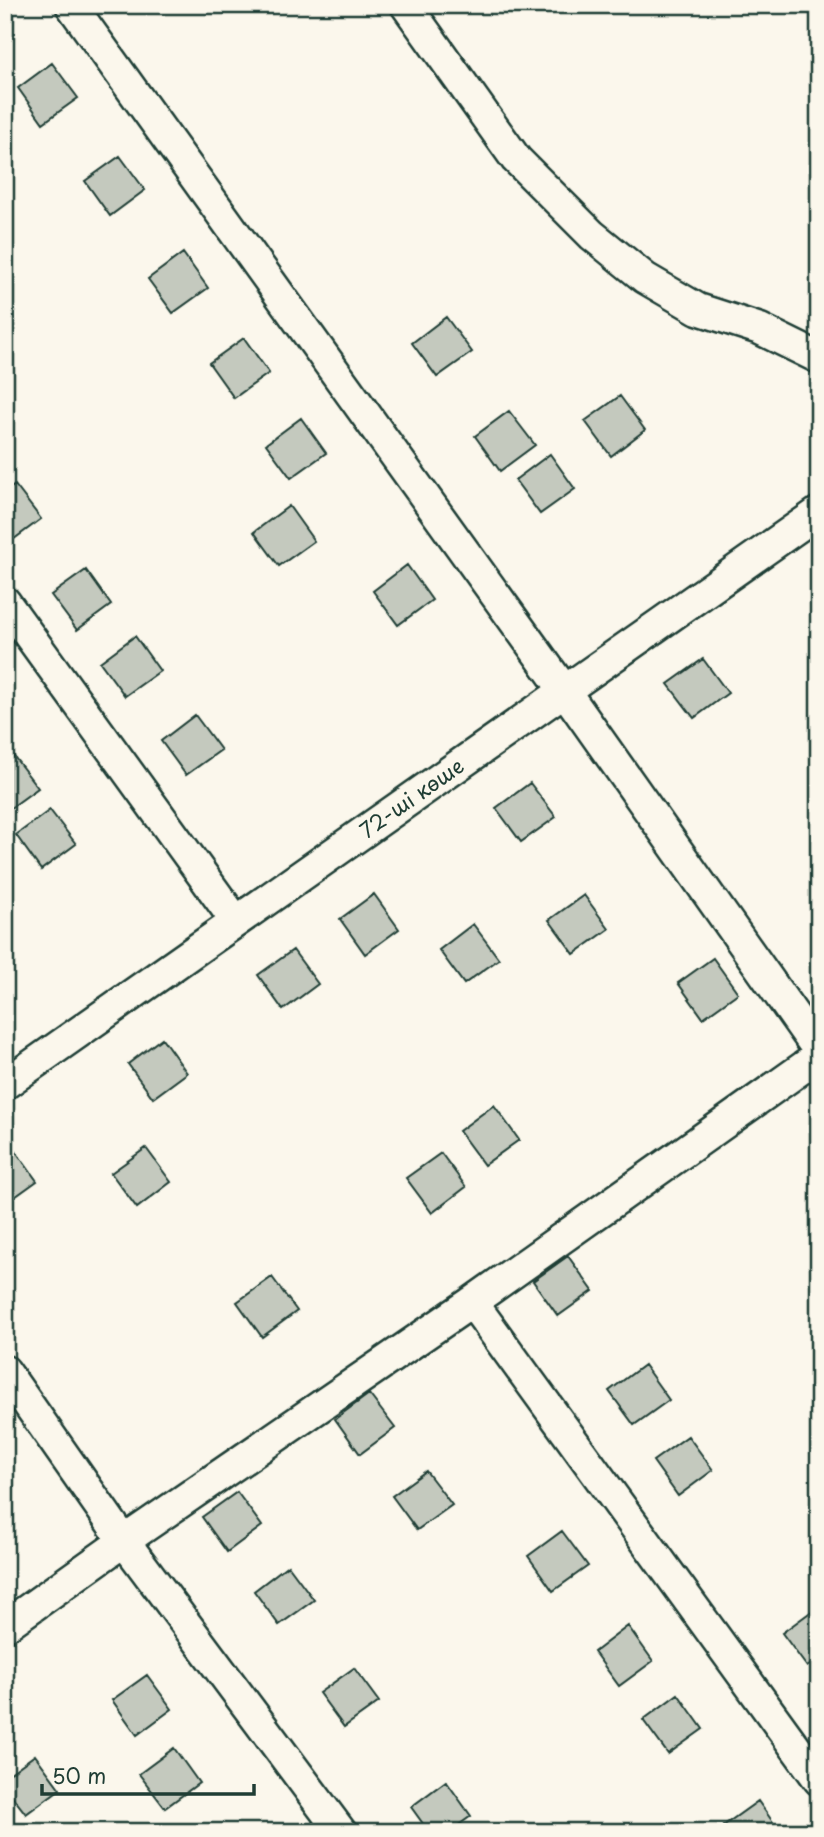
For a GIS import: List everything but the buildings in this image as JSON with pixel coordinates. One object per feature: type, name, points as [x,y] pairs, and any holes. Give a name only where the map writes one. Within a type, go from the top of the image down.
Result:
[{"type":"street","points":[[5,1626],[472,1302],[819,1054],[564,690],[71,5]]},
{"type":"street","points":[[406,5],[516,159],[592,235],[646,278],[698,309],[760,329],[819,358]]},
{"type":"street","name":"72-ші көше","points":[[5,1084],[819,512]]},
{"type":"street","points":[[5,602],[235,920]]},
{"type":"street","points":[[472,1302],[819,1780]]},
{"type":"street","points":[[5,1371],[124,1541],[341,1832]]}]
